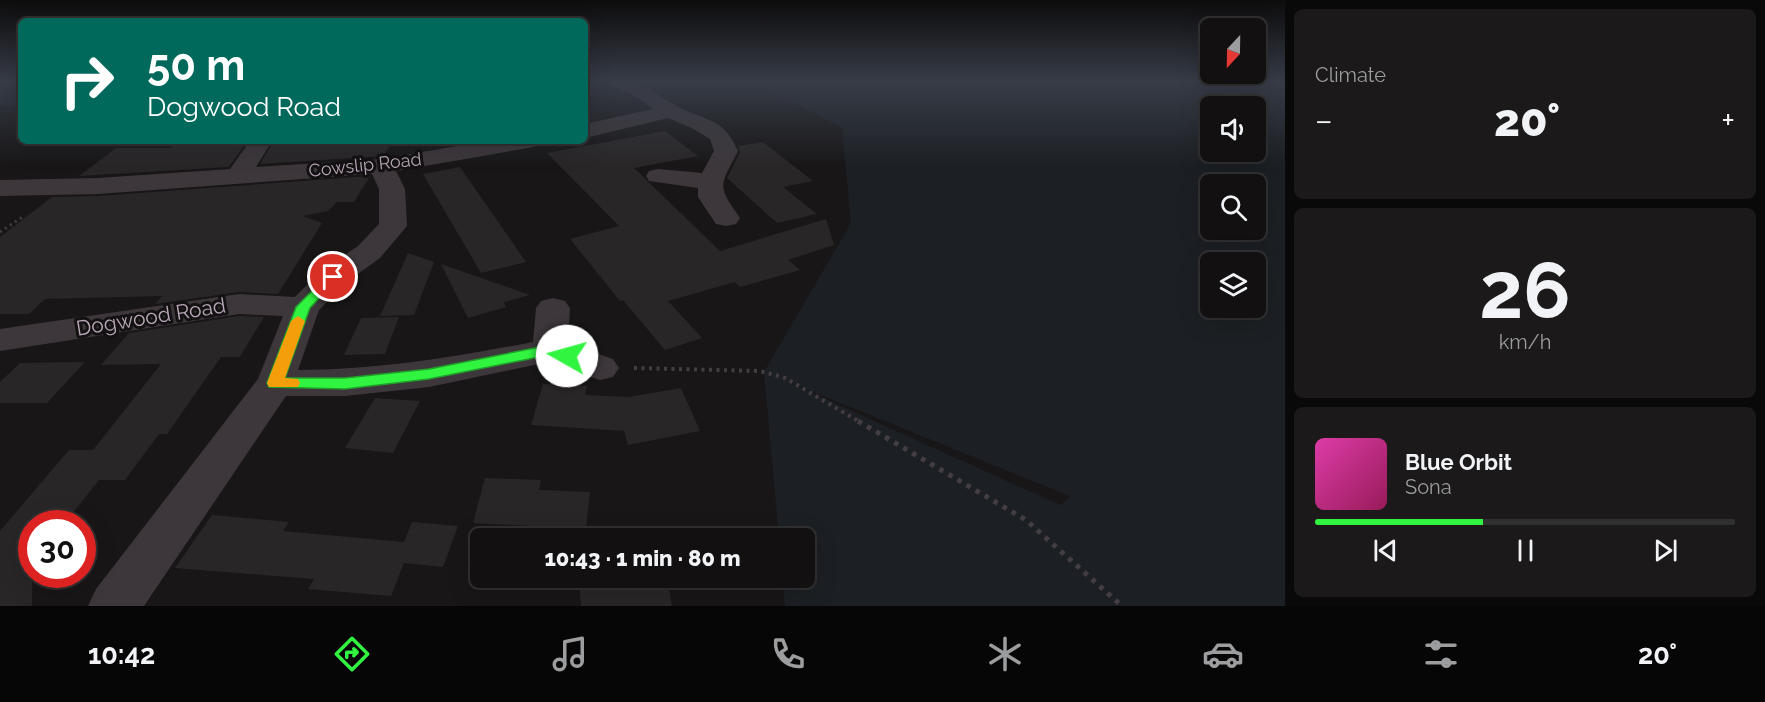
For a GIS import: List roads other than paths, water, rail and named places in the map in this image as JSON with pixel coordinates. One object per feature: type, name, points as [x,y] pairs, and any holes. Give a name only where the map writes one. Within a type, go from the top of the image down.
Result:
[{"type":"street","points":[[588,130],[670,111],[700,123],[720,136],[726,152],[710,182],[711,197],[726,218]]},
{"type":"street","points":[[237,177],[259,144]]},
{"type":"street","name":"Cowslip Road","points":[[0,188],[98,186],[381,166],[510,144]]},
{"type":"street","points":[[114,606],[275,383],[303,307],[333,277],[369,252],[393,226],[392,189],[381,166]]},
{"type":"street","points":[[658,176],[710,182]]},
{"type":"street","name":"Dogwood Road","points":[[0,340],[239,304],[303,307]]},
{"type":"street","points":[[550,350],[553,308]]},
{"type":"street","points":[[275,383],[345,383],[429,374],[550,350],[600,368]]}]
